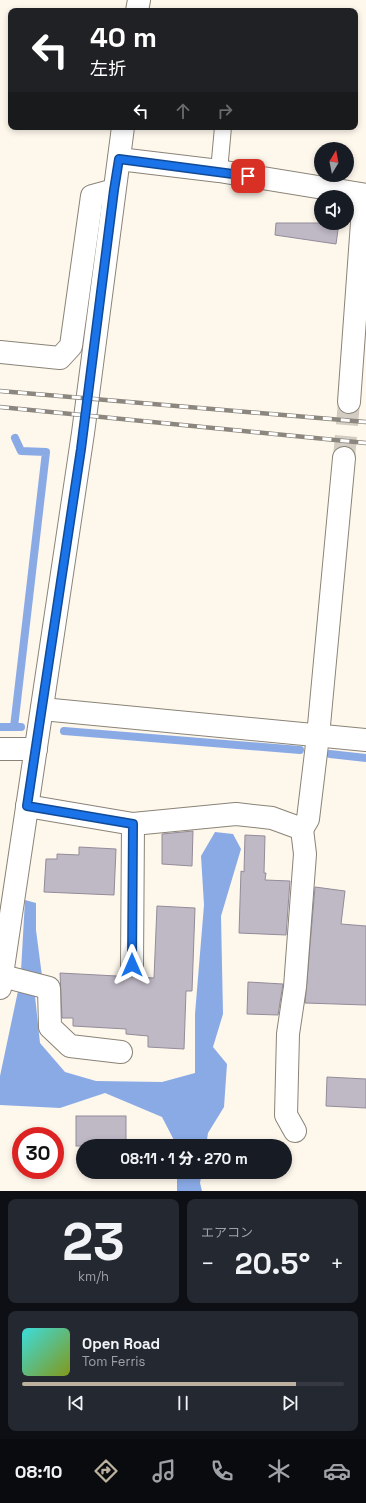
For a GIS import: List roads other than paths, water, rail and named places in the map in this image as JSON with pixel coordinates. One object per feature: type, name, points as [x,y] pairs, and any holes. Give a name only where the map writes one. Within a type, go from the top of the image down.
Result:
[{"type":"street","points":[[121,1052],[70,1046],[50,1027],[49,988],[1,982],[83,433],[123,130]]},
{"type":"street","points":[[119,159],[219,171],[365,195],[349,402]]},
{"type":"street","points":[[0,352],[60,358],[71,346],[92,196],[114,190]]},
{"type":"street","points":[[295,1131],[286,1115],[288,1034],[295,987],[305,854],[302,829],[308,819],[318,736],[344,458]]},
{"type":"street","points":[[42,708],[366,740]]},
{"type":"street","points":[[0,749],[36,749]]},
{"type":"street","points":[[27,806],[133,824],[236,814],[272,818],[302,829]]},
{"type":"street","points":[[132,965],[133,824]]},
{"type":"lane","points":[[219,171],[223,130]]},
{"type":"water","points":[[215,832],[233,834],[241,849],[221,916],[223,1014],[213,1047],[227,1064],[224,1107],[208,1133],[207,1139],[173,1139],[162,1117],[105,1093],[60,1108],[0,1105],[0,1076],[18,991],[35,996],[40,1043],[65,1072],[96,1081],[162,1082],[195,1073],[195,1014],[204,905],[201,856]]},
{"type":"water","points":[[25,900],[36,903],[36,930],[42,976],[21,971]]},
{"type":"water","points":[[177,1179],[201,1179],[202,1191],[177,1191]]},
{"type":"waterway","points":[[14,727],[46,452],[21,451],[15,438]]},
{"type":"waterway","points":[[0,727],[21,727]]},
{"type":"waterway","points":[[64,731],[300,750]]},
{"type":"waterway","points":[[330,754],[366,758]]},
{"type":"tunnel","points":[[344,458],[349,402]]},
{"type":"railway","points":[[0,391],[366,422]]},
{"type":"railway","points":[[0,407],[366,443]]}]
